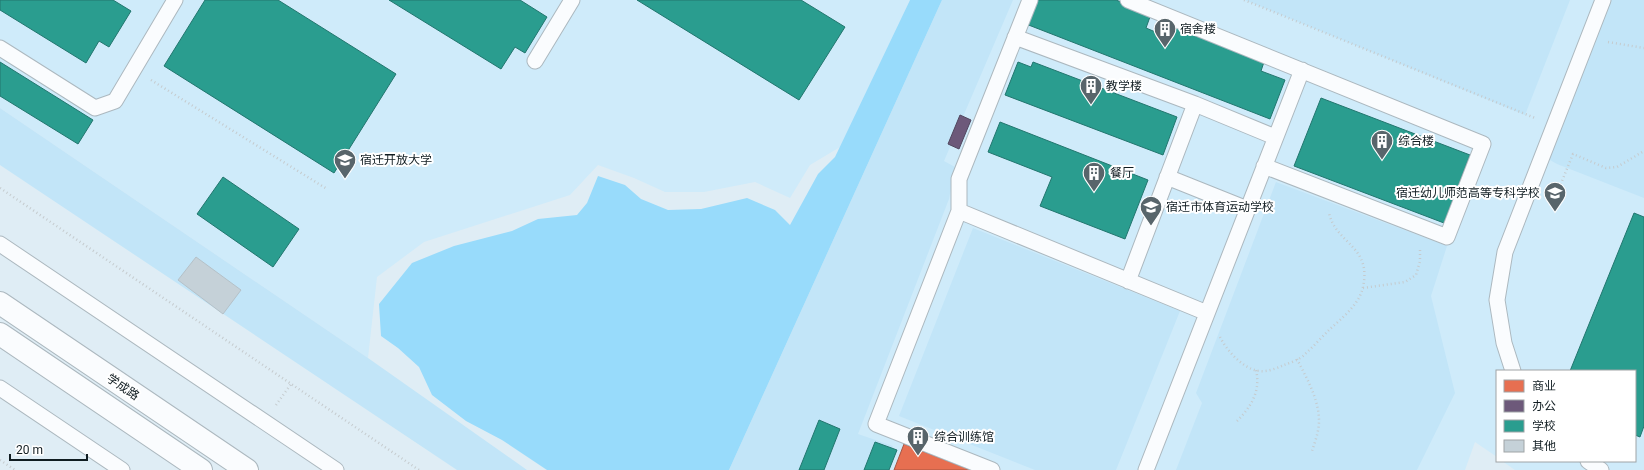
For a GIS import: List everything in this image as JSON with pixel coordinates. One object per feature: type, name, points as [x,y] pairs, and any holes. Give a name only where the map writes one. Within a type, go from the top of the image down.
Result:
[{"type":"main road","name":"学成路","points":[[0,303],[247,470]]},
{"type":"main road","name":"学成路","points":[[0,334],[201,470]]},
{"type":"lane","points":[[0,48],[95,108],[115,101],[175,0]]},
{"type":"lane","points":[[535,61],[572,0]]},
{"type":"lane","points":[[992,470],[876,424],[959,211],[959,178],[1030,0]]},
{"type":"lane","points":[[1128,0],[1483,144],[1447,237],[1264,166]]},
{"type":"lane","points":[[1513,370],[1504,343],[1497,300],[1504,252],[1603,0]]},
{"type":"lane","points":[[1015,37],[1195,104],[1275,137]]},
{"type":"lane","points":[[1146,470],[1302,70]]},
{"type":"lane","points":[[1128,280],[1195,104]]},
{"type":"lane","points":[[1167,177],[1247,209]]},
{"type":"lane","points":[[959,211],[1207,313]]},
{"type":"lane","points":[[0,244],[336,470]]},
{"type":"lane","points":[[0,388],[122,470]]},
{"type":"lane","points":[[1589,462],[1601,470]]},
{"type":"path","points":[[1244,0],[1554,125]]},
{"type":"path","points":[[1588,38],[1644,48]]},
{"type":"path","points":[[134,69],[327,189]]},
{"type":"path","points":[[1553,203],[1572,154],[1606,168],[1611,168],[1617,167],[1644,151]]},
{"type":"path","points":[[0,188],[419,470]]},
{"type":"path","points":[[1207,313],[1224,344],[1248,368],[1261,372],[1273,369],[1302,356],[1357,302],[1363,288],[1364,274],[1362,259],[1353,246],[1334,229],[1324,190]]},
{"type":"path","points":[[1363,288],[1405,282],[1416,275],[1420,261],[1420,250],[1429,230]]},
{"type":"path","points":[[1297,359],[1316,401],[1319,420],[1312,452]]},
{"type":"path","points":[[1237,422],[1251,405],[1255,395],[1259,381],[1256,370]]},
{"type":"path","points":[[264,422],[291,384]]},
{"type":"path","points":[[0,460],[15,470]]},
{"type":"shaded area","name":"宿迁开放大学","points":[[0,0],[910,0],[840,147],[810,165],[790,198],[755,182],[704,192],[665,192],[634,178],[598,165],[570,195],[424,242],[377,277],[368,358],[0,108]]},
{"type":"shaded area","points":[[942,0],[1013,0],[944,161],[955,167],[949,199],[858,434],[893,446],[885,470],[729,470]]},
{"type":"shaded area","name":"宿迁市体育运动学校","points":[[943,0],[1644,0],[1644,470],[1515,470],[1503,462],[1636,462],[1636,370],[1496,370],[1496,456],[1475,442],[1465,470],[730,470]]},
{"type":"shaded area","points":[[1245,0],[1570,0],[1525,115]]},
{"type":"shaded area","points":[[1609,0],[1644,0],[1644,198],[1550,160],[1550,151]]},
{"type":"shaded area","points":[[0,108],[368,358],[527,470],[457,470],[0,165]]},
{"type":"shaded area","points":[[1276,182],[1447,246],[1431,296],[1455,393],[1417,470],[1176,470],[1202,403],[1196,393]]},
{"type":"shaded area","points":[[973,228],[1180,311],[1116,470],[1035,470],[899,416]]},
{"type":"water","points":[[910,0],[942,0],[729,470],[547,470],[502,440],[466,421],[432,395],[419,367],[398,348],[381,336],[379,304],[412,263],[454,246],[512,231],[538,219],[577,215],[587,203],[598,176],[625,185],[641,199],[668,210],[701,209],[747,198],[775,210],[790,225],[818,174],[835,157]]},
{"type":"building: 商业","name":"综合训练馆","points":[[904,444],[971,470],[894,470]]},
{"type":"building: 办公","points":[[960,115],[971,120],[959,149],[948,144]]},
{"type":"building: 学校","points":[[0,0],[113,0],[131,11],[109,47],[99,41],[86,63],[0,10]]},
{"type":"building: 学校","points":[[205,0],[278,0],[396,74],[334,173],[164,66]]},
{"type":"building: 学校","points":[[389,0],[520,0],[547,17],[525,53],[515,47],[501,69]]},
{"type":"building: 学校","points":[[637,0],[801,0],[845,27],[799,100]]},
{"type":"building: 学校","name":"宿舍楼","points":[[1035,0],[1116,0],[1151,14],[1146,28],[1172,39],[1177,25],[1265,59],[1261,71],[1285,80],[1270,119],[1026,24]]},
{"type":"building: 学校","points":[[0,62],[93,120],[78,144],[0,96]]},
{"type":"building: 学校","name":"教学楼","points":[[1018,62],[1031,67],[1033,62],[1177,117],[1163,155],[1005,95]]},
{"type":"building: 学校","name":"综合楼","points":[[1321,98],[1470,155],[1444,223],[1294,166]]},
{"type":"building: 学校","name":"餐厅","points":[[1000,122],[1148,180],[1125,239],[1040,206],[1052,177],[988,152]]},
{"type":"building: 学校","points":[[223,177],[299,229],[273,267],[197,214]]},
{"type":"building: 学校","points":[[1634,213],[1644,217],[1644,426],[1640,437],[1636,435],[1636,370],[1570,370]]},
{"type":"building: 学校","points":[[819,420],[840,429],[824,470],[799,470]]},
{"type":"building: 学校","points":[[875,442],[897,450],[889,470],[864,470]]},
{"type":"building: 其他","points":[[196,257],[241,290],[223,314],[178,280]]},
{"type":"place","name":"宿舍楼","points":[[1165,48]]},
{"type":"place","name":"教学楼","points":[[1091,106]]},
{"type":"place","name":"综合楼","points":[[1382,160]]},
{"type":"place","name":"宿迁开放大学","points":[[345,180]]},
{"type":"place","name":"餐厅","points":[[1094,192]]},
{"type":"place","name":"宿迁幼儿师范高等专科学校","points":[[1555,212]]},
{"type":"place","name":"宿迁市体育运动学校","points":[[1151,226]]},
{"type":"place","name":"综合训练馆","points":[[918,456]]}]
